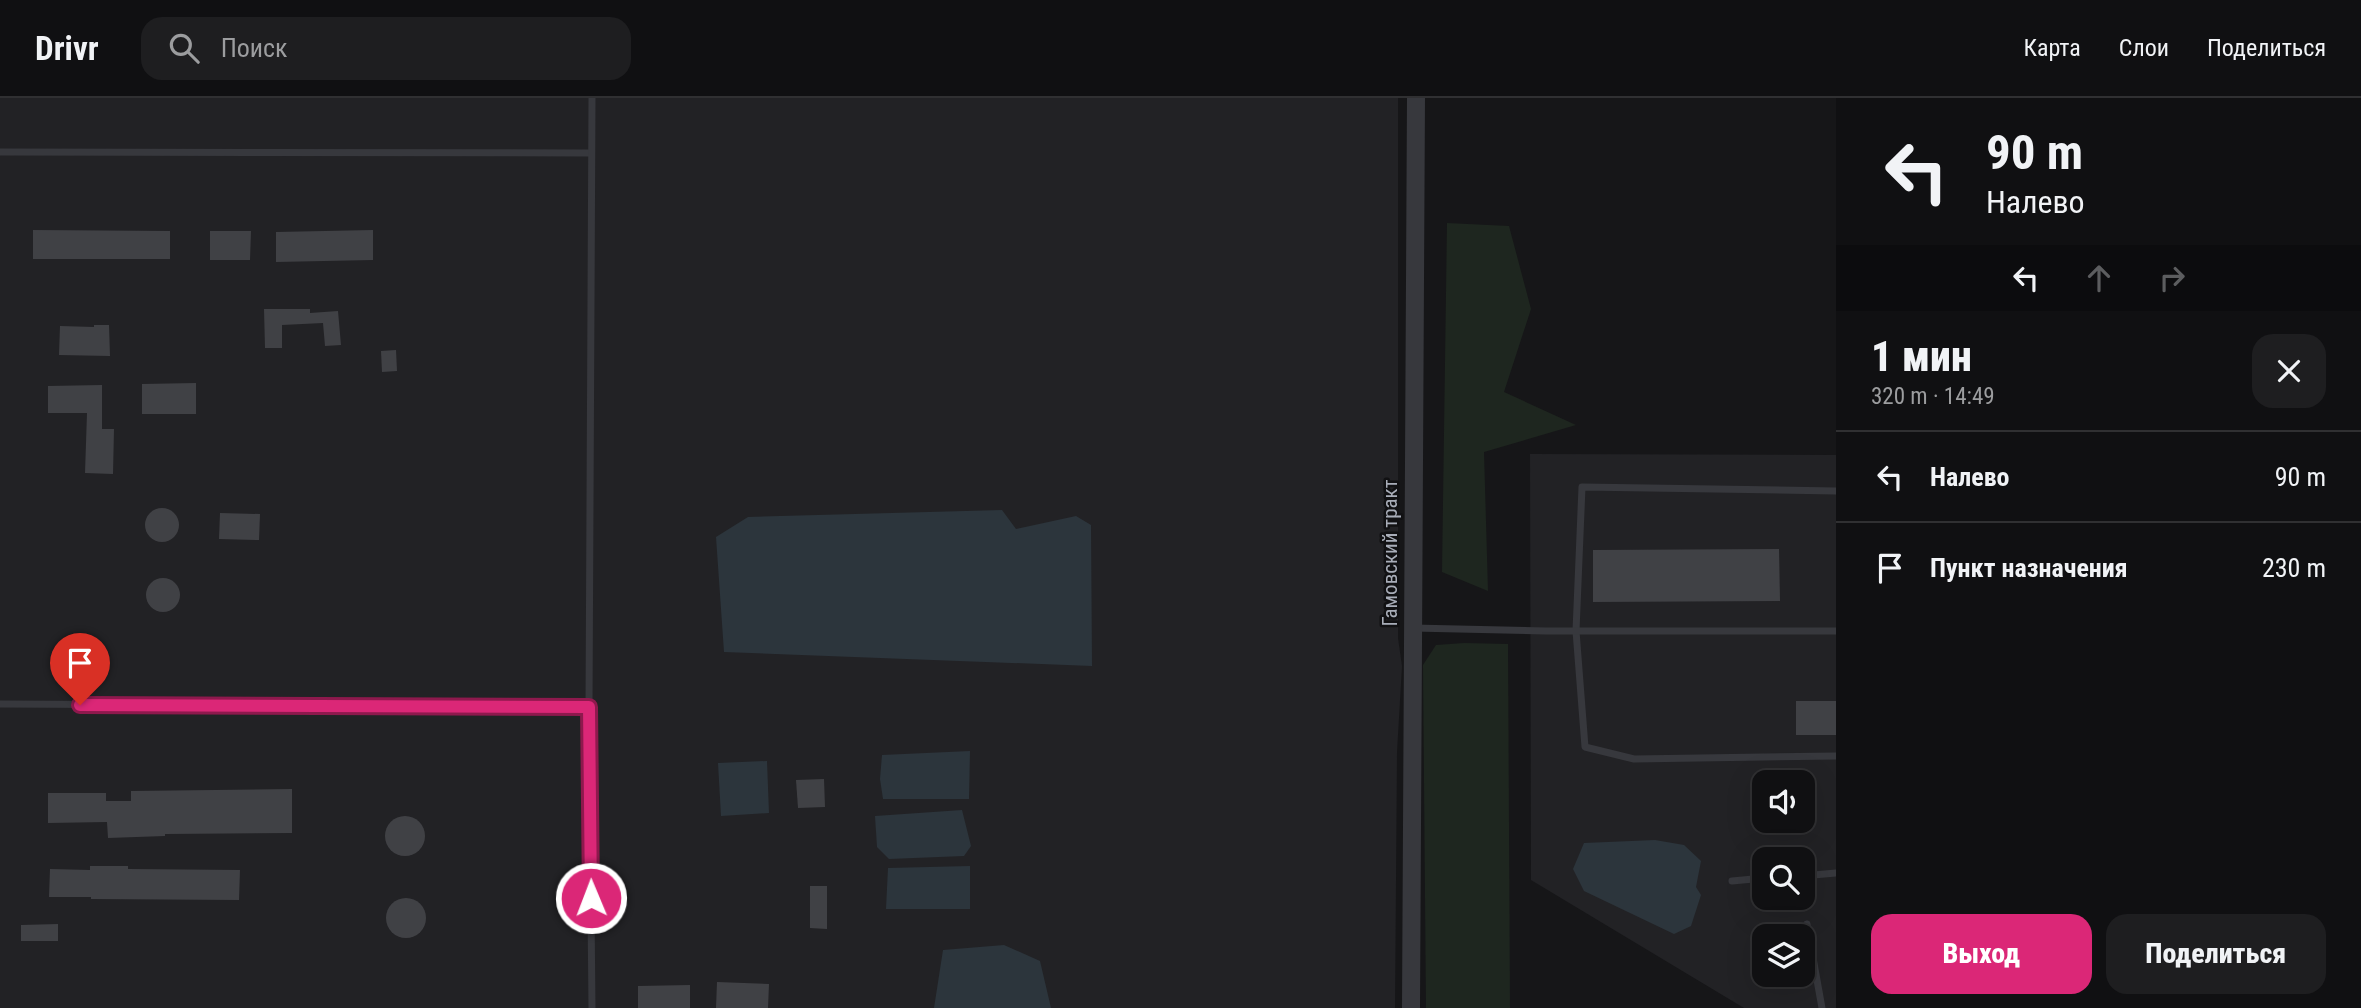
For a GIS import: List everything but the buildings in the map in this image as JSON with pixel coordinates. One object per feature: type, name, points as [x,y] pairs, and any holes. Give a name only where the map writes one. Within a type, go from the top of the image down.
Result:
[{"type":"street","name":"Гамовский тракт","points":[[1411,1008],[1416,98]]},
{"type":"lane","points":[[592,98],[589,707],[592,1008]]},
{"type":"lane","points":[[0,152],[591,153]]},
{"type":"lane","points":[[1836,491],[1582,487],[1576,631],[1585,747],[1634,759],[1836,756]]},
{"type":"lane","points":[[1412,628],[1836,631]]},
{"type":"lane","points":[[0,704],[589,707]]},
{"type":"lane","points":[[1815,875],[1836,873]]},
{"type":"lane","points":[[1732,881],[1752,879]]},
{"type":"lane","points":[[1815,969],[1822,1008]]},
{"type":"shaded area","points":[[0,98],[1398,98],[1398,638],[1402,666],[1397,752],[1395,1008],[0,1008]]},
{"type":"shaded area","points":[[1447,223],[1509,226],[1531,309],[1504,392],[1576,425],[1484,452],[1488,591],[1442,572]]},
{"type":"shaded area","points":[[1530,454],[1836,455],[1836,1008],[1744,1008],[1531,880]]},
{"type":"shaded area","points":[[1002,510],[1016,529],[1076,516],[1091,525],[1092,666],[724,652],[716,537],[748,517]]},
{"type":"shaded area","points":[[1508,644],[1510,1008],[1426,1008],[1423,665],[1436,645]]},
{"type":"shaded area","points":[[970,751],[969,799],[883,799],[880,779],[882,755]]},
{"type":"shaded area","points":[[767,761],[769,813],[721,816],[718,763]]},
{"type":"shaded area","points":[[962,810],[971,846],[964,856],[889,859],[877,847],[875,816]]},
{"type":"shaded area","points":[[1655,840],[1684,845],[1701,861],[1696,887],[1701,895],[1691,926],[1674,934],[1584,891],[1573,869],[1584,843]]},
{"type":"shaded area","points":[[970,866],[970,909],[886,909],[888,868]]},
{"type":"shaded area","points":[[1004,945],[1040,961],[1051,1008],[934,1008],[943,950]]},
{"type":"route","points":[[80,705],[589,707],[591,898]]}]
